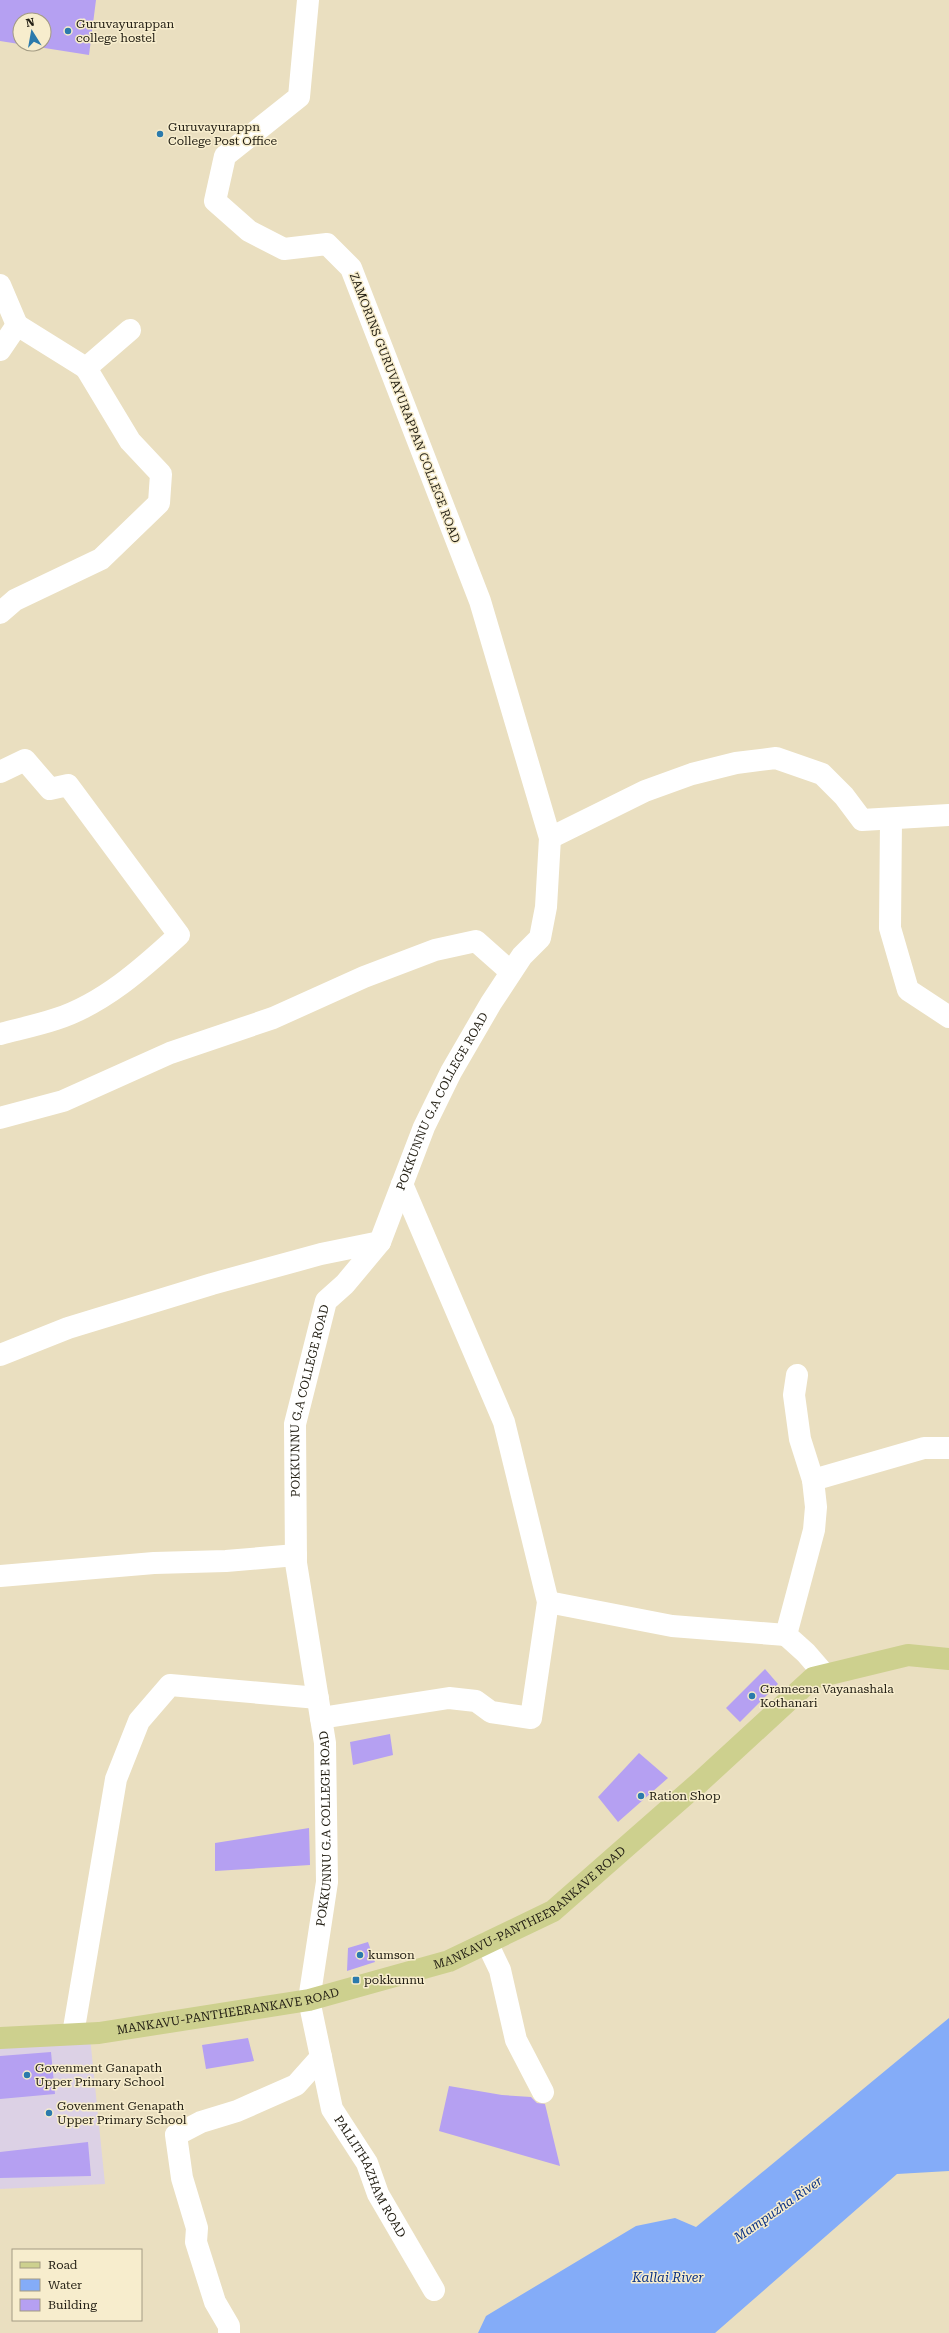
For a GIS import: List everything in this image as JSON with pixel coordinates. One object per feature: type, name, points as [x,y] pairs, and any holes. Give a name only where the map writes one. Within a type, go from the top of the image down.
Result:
[{"type":"main road","name":"MANKAVU-PANTHEERANKAVE ROAD","points":[[0,2038],[99,2033],[309,2000],[449,1961],[553,1911],[694,1788],[813,1678],[908,1655],[949,1659]]},
{"type":"street","name":"ZAMORINS GURUVAYURAPPAN COLLEGE ROAD","points":[[308,0],[299,97],[225,156],[214,201],[249,230],[284,249],[327,244],[351,268],[480,601],[550,838]]},
{"type":"street","points":[[0,285],[17,326],[86,368],[130,442],[160,474],[159,503],[101,559],[15,600],[0,613]]},
{"type":"street","points":[[0,350],[17,326]]},
{"type":"street","points":[[86,368],[130,330]]},
{"type":"street","points":[[550,838],[646,791],[692,774],[736,762],[776,758],[822,774],[844,796],[862,820],[949,815]]},
{"type":"street","points":[[0,772],[25,760],[50,789],[68,785],[179,935],[141,970],[89,1004],[57,1019],[0,1034]]},
{"type":"street","points":[[891,819],[890,928],[908,990],[949,1017]]},
{"type":"street","name":"POKKUNNU G.A COLLEGE ROAD","points":[[309,2000],[327,1882],[325,1743],[296,1554],[295,1424],[326,1300],[345,1284],[380,1242],[424,1126],[451,1072],[522,956],[540,938],[546,907],[550,838]]},
{"type":"street","points":[[0,1118],[63,1101],[170,1054],[272,1018],[364,977],[435,950],[476,941],[512,972]]},
{"type":"street","points":[[73,2034],[116,1779],[139,1722],[170,1685],[319,1708],[449,1698],[476,1701],[491,1712],[532,1718],[548,1602],[504,1422],[402,1184]]},
{"type":"street","points":[[0,1355],[68,1328],[212,1284],[321,1254],[380,1242]]},
{"type":"street","points":[[786,1635],[814,1530],[816,1507],[813,1480],[800,1440],[794,1395],[796,1375]]},
{"type":"street","points":[[813,1480],[924,1448],[949,1448]]},
{"type":"street","points":[[0,1576],[154,1563],[226,1561],[296,1554]]},
{"type":"street","points":[[548,1602],[672,1626],[786,1635],[806,1653],[825,1675]]},
{"type":"street","points":[[487,1943],[500,1970],[516,2040],[543,2092]]},
{"type":"street","name":"PALLITHAZHAM ROAD","points":[[309,2000],[332,2109],[367,2163],[378,2194],[434,2290]]},
{"type":"street","points":[[229,2333],[229,2326],[215,2302],[196,2242],[197,2228],[182,2178],[176,2135],[201,2122],[237,2111],[296,2085],[321,2057]]},
{"type":"shaded area","name":"Govenment Genapath Upper Primary School","points":[[90,2037],[105,2184],[0,2189],[0,2043]]},
{"type":"water","name":"Kallai River","points":[[949,2018],[949,2171],[897,2174],[715,2333],[478,2333],[486,2316],[636,2226],[675,2218],[696,2227]]},
{"type":"building","name":"Guruvayurappan college hostel","points":[[0,0],[96,0],[89,55],[52,49],[52,12],[12,12],[12,43],[0,41]]},
{"type":"building","name":"Grameena Vayanashala Kothanari","points":[[765,1669],[778,1684],[740,1722],[726,1708]]},
{"type":"building","points":[[390,1734],[393,1755],[353,1765],[350,1742]]},
{"type":"building","points":[[639,1753],[668,1778],[618,1822],[598,1797]]},
{"type":"building","points":[[309,1828],[310,1865],[215,1871],[215,1843]]},
{"type":"building","name":"kumson","points":[[368,1942],[375,1962],[347,1971],[348,1948]]},
{"type":"building","points":[[248,2038],[254,2061],[206,2069],[202,2045]]},
{"type":"building","name":"Govenment Ganapath Upper Primary School","points":[[51,2052],[55,2094],[0,2099],[0,2056]]},
{"type":"building","points":[[449,2086],[502,2095],[531,2097],[537,2103],[545,2104],[560,2166],[439,2131]]},
{"type":"building","name":"Govenment Genapath Upper Primary School","points":[[88,2142],[91,2176],[0,2178],[0,2152]]},
{"type":"place","name":"Guruvayurappan college hostel","points":[[68,31]]},
{"type":"place","name":"Guruvayurappn College Post Office","points":[[160,134]]},
{"type":"place","name":"Grameena Vayanashala Kothanari","points":[[752,1696]]},
{"type":"place","name":"Ration Shop","points":[[641,1796]]},
{"type":"place","name":"kumson","points":[[360,1955]]},
{"type":"place","name":"pokkunnu","points":[[356,1980]]},
{"type":"place","name":"Govenment Ganapath Upper Primary School","points":[[27,2075]]},
{"type":"place","name":"Govenment Genapath Upper Primary School","points":[[49,2113]]},
{"type":"water label","name":"Mampuzha River","points":[[778,2209]]}]
